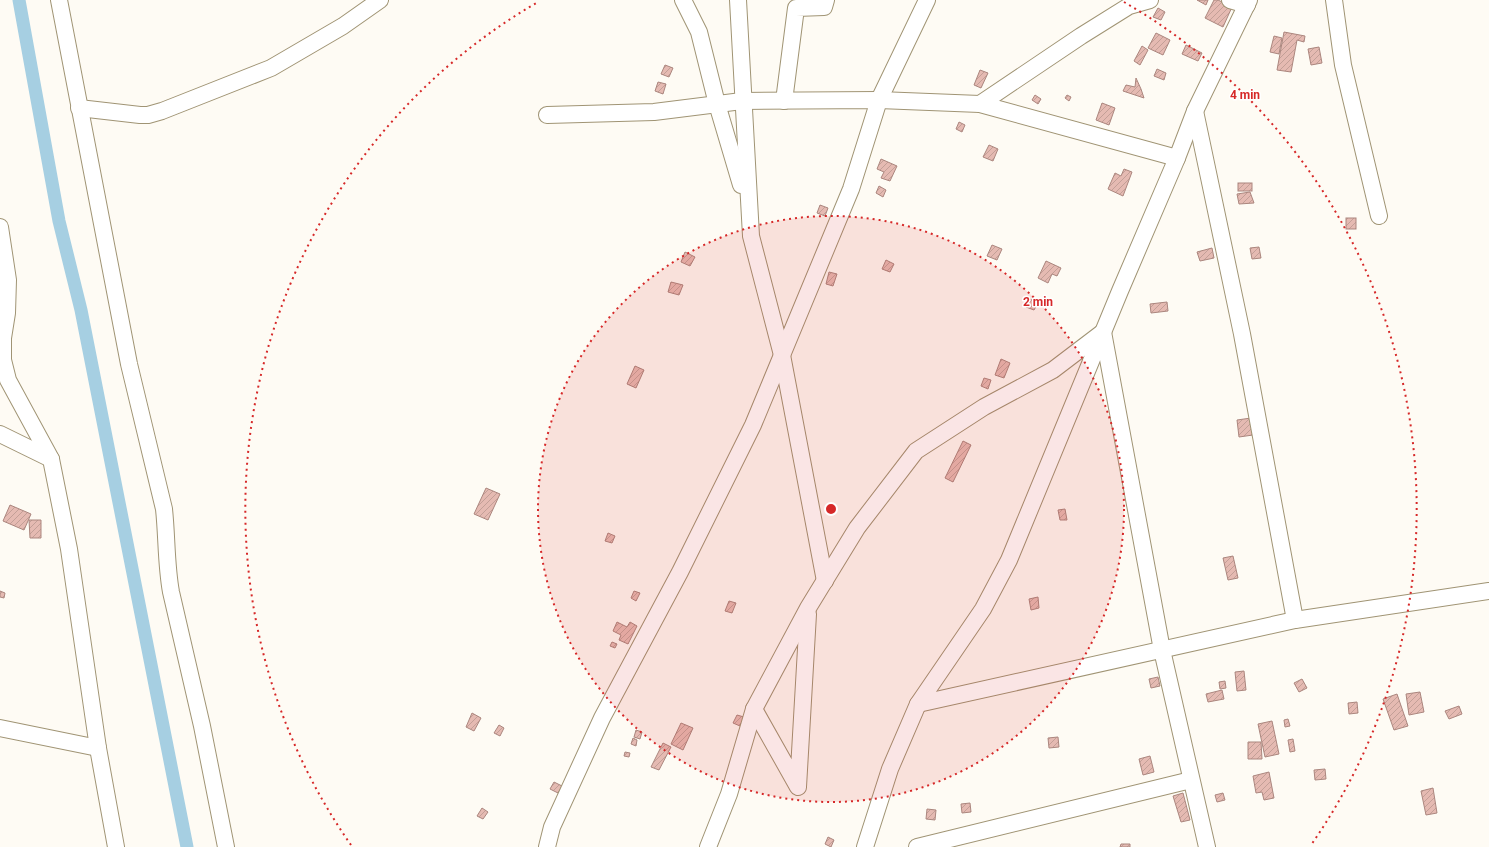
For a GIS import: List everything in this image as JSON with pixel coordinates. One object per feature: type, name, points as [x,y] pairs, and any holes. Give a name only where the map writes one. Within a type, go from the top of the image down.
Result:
[{"type":"street","points":[[59,0],[129,364],[164,509],[169,580],[202,726],[226,847]]},
{"type":"street","points":[[79,108],[140,115],[148,115],[162,111],[271,68],[343,26],[380,0]]},
{"type":"street","points":[[683,0],[699,32],[717,104],[749,212]]},
{"type":"street","points":[[738,0],[742,101],[751,236],[782,355],[825,581]]},
{"type":"street","points":[[784,101],[796,8],[824,7],[826,0]]},
{"type":"street","points":[[547,847],[552,827],[602,718],[680,572],[754,425],[851,189],[880,100],[927,0]]},
{"type":"street","points":[[980,104],[1081,36],[1122,3],[1150,0]]},
{"type":"street","points":[[864,847],[890,769],[918,704],[982,609],[1009,560],[1177,158],[1195,110],[1248,3],[1230,0]]},
{"type":"street","points":[[1334,0],[1343,65],[1379,216]]},
{"type":"street","points":[[547,116],[654,112],[742,101],[880,100],[980,104],[1177,158]]},
{"type":"street","points":[[1195,110],[1242,334],[1295,620]]},
{"type":"street","points":[[0,227],[8,280],[7,313],[3,338],[3,360],[8,380],[51,459],[69,549],[98,748],[116,847]]},
{"type":"street","points":[[708,847],[729,794],[754,709],[808,608],[857,528],[916,451],[984,407],[1053,370],[1103,332]]},
{"type":"street","points":[[1103,332],[1162,650],[1206,847]]},
{"type":"street","points":[[0,434],[51,459]]},
{"type":"street","points":[[918,704],[1295,620],[1489,591]]},
{"type":"street","points":[[754,709],[798,787],[808,608]]},
{"type":"street","points":[[0,728],[98,748]]},
{"type":"street","points":[[917,847],[1191,780]]},
{"type":"building","points":[[1197,0],[1208,0],[1206,5]]},
{"type":"building","points":[[1214,0],[1218,0],[1232,7],[1223,27],[1205,18]]},
{"type":"building","points":[[1158,8],[1165,12],[1161,20],[1153,17]]},
{"type":"building","points":[[1284,32],[1305,36],[1304,42],[1297,40],[1291,72],[1277,70]]},
{"type":"building","points":[[1156,33],[1170,40],[1163,55],[1148,48]]},
{"type":"building","points":[[1274,36],[1282,38],[1279,54],[1270,52]]},
{"type":"building","points":[[1186,45],[1202,53],[1198,61],[1182,54]]},
{"type":"building","points":[[1142,46],[1148,50],[1140,65],[1134,61]]},
{"type":"building","points":[[1319,47],[1322,63],[1311,65],[1308,49]]},
{"type":"building","points":[[665,65],[673,68],[669,77],[661,74]]},
{"type":"building","points":[[1157,69],[1166,73],[1164,80],[1154,76]]},
{"type":"building","points":[[980,70],[988,73],[981,88],[974,85]]},
{"type":"building","points":[[1136,78],[1144,98],[1123,91],[1126,85],[1135,87]]},
{"type":"building","points":[[658,82],[666,84],[663,94],[655,91]]},
{"type":"building","points":[[1035,95],[1041,99],[1038,104],[1032,100]]},
{"type":"building","points":[[1067,95],[1071,97],[1069,101],[1065,98]]},
{"type":"building","points":[[1102,103],[1115,108],[1109,125],[1096,120]]},
{"type":"building","points":[[959,122],[965,125],[962,132],[956,129]]},
{"type":"building","points":[[989,145],[998,149],[993,161],[983,157]]},
{"type":"building","points":[[881,159],[897,166],[890,181],[881,178],[884,172],[877,169]]},
{"type":"building","points":[[1124,169],[1132,172],[1123,196],[1108,189],[1115,173],[1121,176]]},
{"type":"building","points":[[1238,183],[1252,183],[1252,191],[1238,191]]},
{"type":"building","points":[[879,186],[886,190],[883,197],[876,193]]},
{"type":"building","points":[[1250,192],[1254,203],[1239,204],[1237,194]]},
{"type":"building","points":[[820,205],[828,208],[825,216],[817,213]]},
{"type":"building","points":[[1346,218],[1356,218],[1356,229],[1346,229]]},
{"type":"building","points":[[992,245],[1002,249],[997,260],[987,256]]},
{"type":"building","points":[[1259,247],[1261,258],[1252,259],[1250,248]]},
{"type":"building","points":[[1212,248],[1214,258],[1200,261],[1197,252]]},
{"type":"building","points":[[685,252],[695,257],[690,266],[681,262]]},
{"type":"building","points":[[886,260],[894,264],[890,272],[882,269]]},
{"type":"building","points":[[1046,261],[1061,268],[1057,276],[1052,274],[1048,283],[1038,278]]},
{"type":"building","points":[[829,272],[837,274],[833,286],[826,284]]},
{"type":"building","points":[[671,282],[683,285],[679,295],[668,292]]},
{"type":"building","points":[[1030,299],[1038,303],[1034,310],[1026,307]]},
{"type":"building","points":[[1167,302],[1168,311],[1151,313],[1150,304]]},
{"type":"building","points":[[1001,359],[1010,363],[1004,378],[995,375]]},
{"type":"building","points":[[635,366],[644,370],[636,388],[627,384]]},
{"type":"building","points":[[984,378],[991,380],[988,389],[981,386]]},
{"type":"building","points":[[1251,418],[1253,435],[1239,437],[1237,420]]},
{"type":"building","points":[[963,441],[971,445],[953,482],[945,478]]},
{"type":"building","points":[[486,488],[500,494],[488,520],[474,514]]},
{"type":"building","points":[[10,505],[31,514],[24,530],[3,521]]},
{"type":"building","points":[[1065,509],[1067,520],[1060,520],[1058,510]]},
{"type":"building","points":[[29,520],[41,520],[41,538],[30,538]]},
{"type":"building","points":[[608,533],[615,536],[612,543],[605,541]]},
{"type":"building","points":[[1233,556],[1238,578],[1228,580],[1223,558]]},
{"type":"building","points":[[0,591],[5,593],[4,598],[0,597]]},
{"type":"building","points":[[634,591],[640,593],[636,601],[631,598]]},
{"type":"building","points":[[1038,597],[1039,608],[1031,610],[1029,599]]},
{"type":"building","points":[[729,601],[736,603],[732,613],[725,611]]},
{"type":"building","points":[[617,622],[627,627],[630,622],[637,626],[628,644],[619,640],[621,635],[613,631]]},
{"type":"building","points":[[612,642],[617,644],[615,648],[610,646]]},
{"type":"building","points":[[1244,671],[1246,690],[1237,691],[1235,672]]},
{"type":"building","points":[[1158,677],[1160,686],[1151,688],[1149,679]]},
{"type":"building","points":[[1302,679],[1307,688],[1299,692],[1294,683]]},
{"type":"building","points":[[1225,681],[1226,688],[1220,689],[1219,682]]},
{"type":"building","points":[[1222,690],[1224,699],[1208,702],[1206,694]]},
{"type":"building","points":[[1420,692],[1424,712],[1409,715],[1406,694]]},
{"type":"building","points":[[1397,694],[1408,726],[1394,730],[1383,699]]},
{"type":"building","points":[[1357,702],[1358,713],[1349,714],[1348,703]]},
{"type":"building","points":[[1459,706],[1462,714],[1449,719],[1445,711]]},
{"type":"building","points":[[472,713],[481,718],[474,731],[466,727]]},
{"type":"building","points":[[737,715],[744,717],[740,726],[733,723]]},
{"type":"building","points":[[1288,719],[1290,726],[1285,727],[1284,720]]},
{"type":"building","points":[[1272,721],[1279,754],[1265,757],[1258,724]]},
{"type":"building","points":[[681,723],[693,728],[683,750],[671,744]]},
{"type":"building","points":[[499,725],[504,728],[500,736],[494,733]]},
{"type":"building","points":[[636,730],[642,732],[640,739],[634,737]]},
{"type":"building","points":[[1058,737],[1059,747],[1049,748],[1048,738]]},
{"type":"building","points":[[633,738],[637,740],[636,746],[631,744]]},
{"type":"building","points":[[1293,739],[1295,751],[1290,752],[1288,740]]},
{"type":"building","points":[[1248,742],[1261,742],[1262,759],[1248,759]]},
{"type":"building","points":[[663,743],[671,747],[659,770],[651,767]]},
{"type":"building","points":[[625,752],[630,753],[629,757],[624,756]]},
{"type":"building","points":[[1150,756],[1154,772],[1143,775],[1139,759]]},
{"type":"building","points":[[1325,769],[1326,779],[1315,780],[1314,770]]},
{"type":"building","points":[[1269,772],[1274,798],[1264,800],[1262,792],[1256,793],[1253,776]]},
{"type":"building","points":[[554,782],[562,786],[558,793],[550,789]]},
{"type":"building","points":[[1433,788],[1437,813],[1426,815],[1421,791]]},
{"type":"building","points":[[1183,793],[1190,820],[1181,822],[1173,796]]},
{"type":"building","points":[[1223,793],[1225,800],[1217,802],[1215,795]]},
{"type":"building","points":[[970,803],[971,812],[962,813],[961,804]]},
{"type":"building","points":[[482,808],[488,812],[483,819],[477,816]]},
{"type":"building","points":[[927,809],[936,810],[935,820],[926,819]]},
{"type":"building","points":[[828,837],[834,840],[831,847],[825,844]]},
{"type":"building","points":[[1121,844],[1130,844],[1130,847],[1120,847]]},
{"type":"waterway","points":[[19,0],[59,221],[81,310],[187,847]]}]
